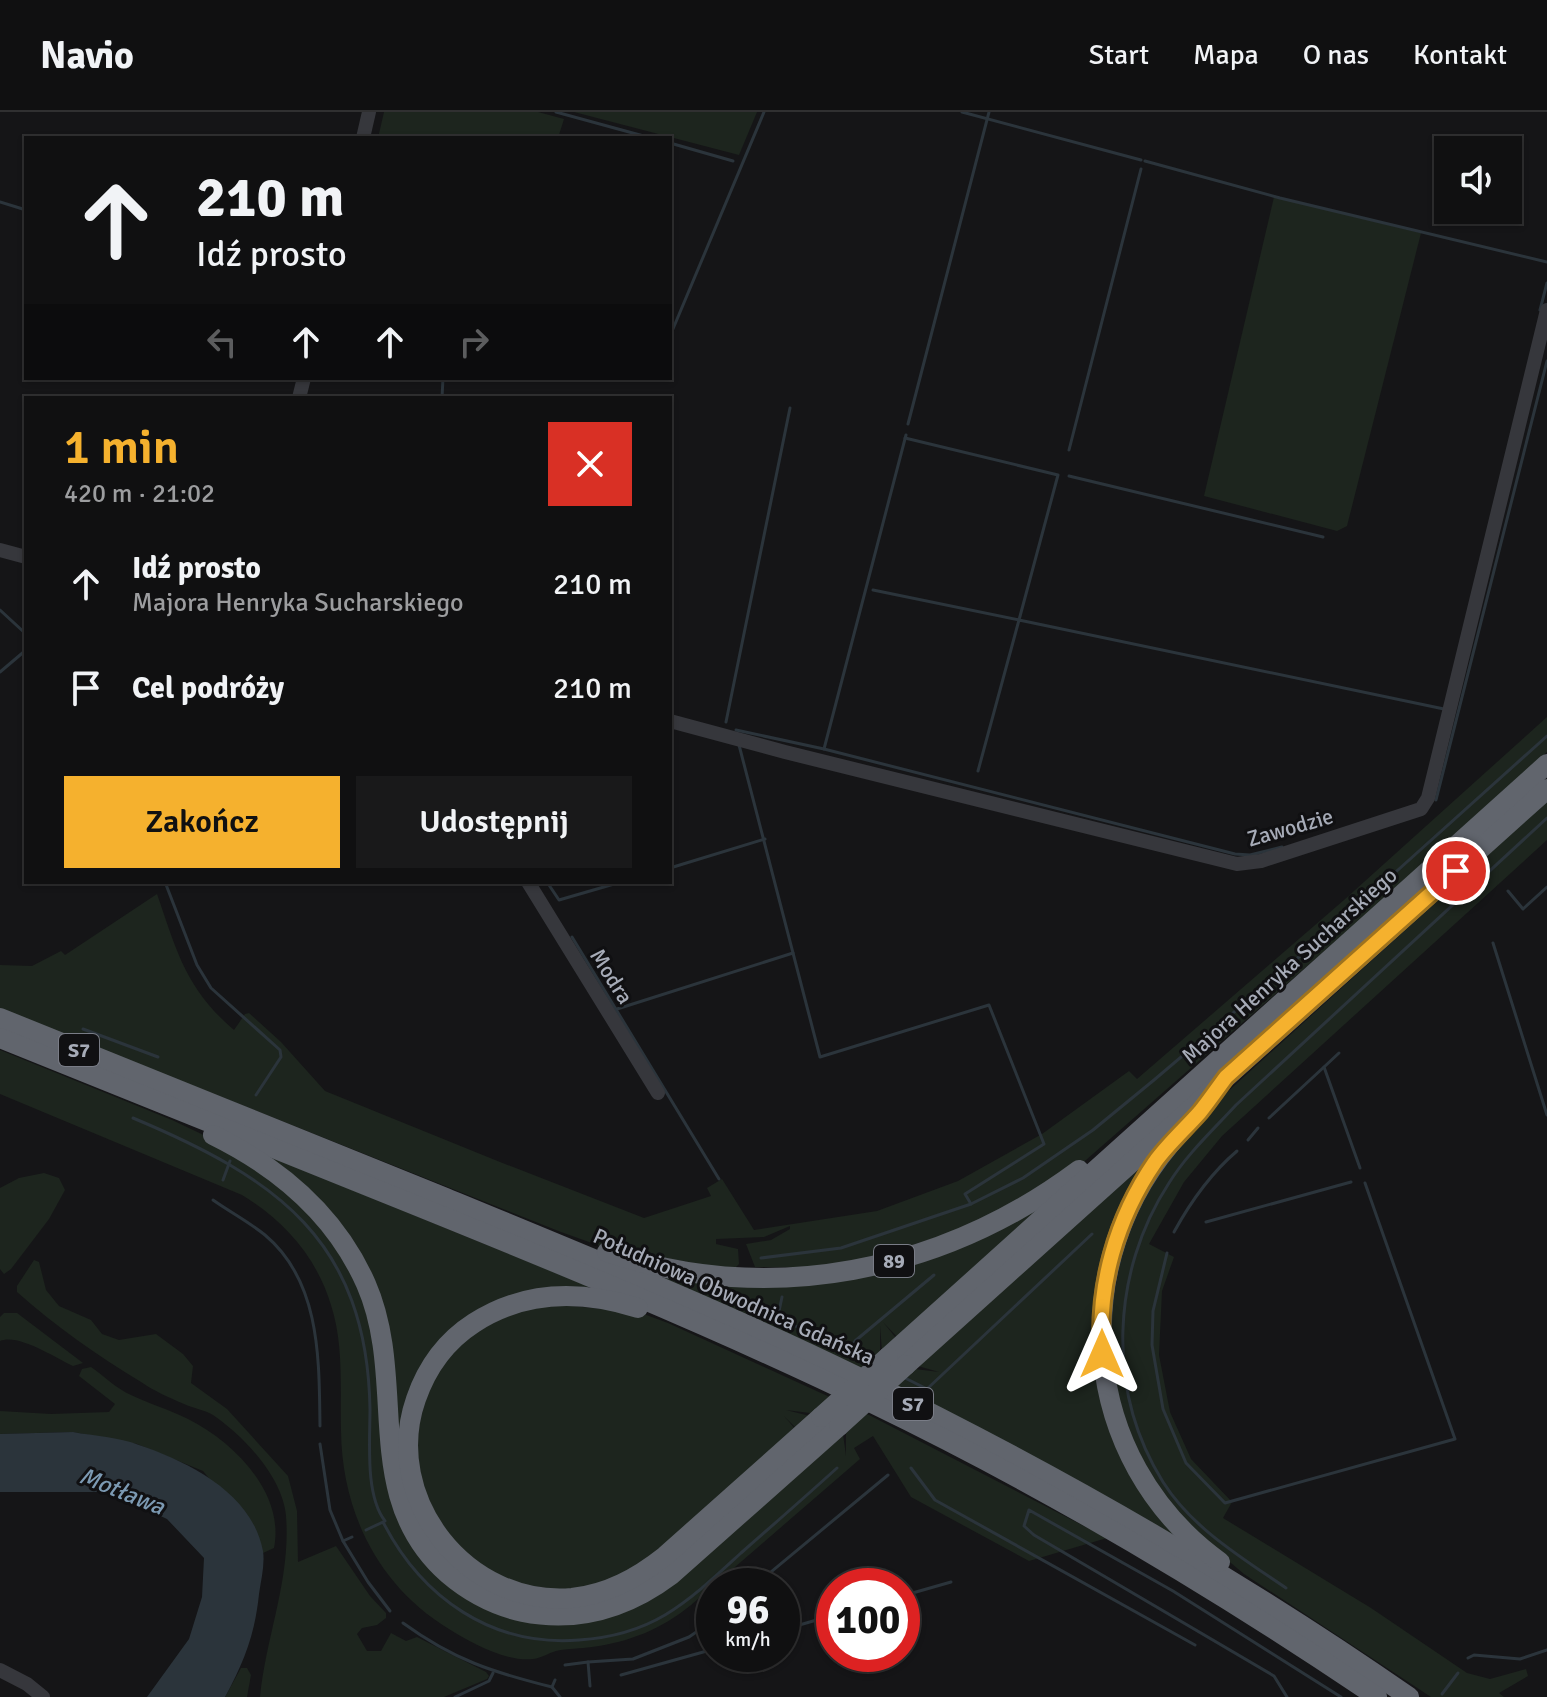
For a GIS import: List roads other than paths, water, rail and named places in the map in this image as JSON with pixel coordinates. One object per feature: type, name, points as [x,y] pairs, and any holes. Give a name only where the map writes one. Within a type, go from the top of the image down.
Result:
[{"type":"highway","name":"Majora Henryka Sucharskiego","points":[[1170,1104],[1547,764]]},
{"type":"highway","name":"Majora Henryka Sucharskiego","points":[[1226,1077],[1547,789]]},
{"type":"highway","name":"Południowa Obwodnica Gdańska","points":[[0,1018],[502,1221],[756,1329],[949,1422],[1135,1523],[1303,1626],[1409,1697]]},
{"type":"highway","name":"Południowa Obwodnica Gdańska","points":[[0,1038],[693,1321],[874,1404],[1022,1480],[1213,1590],[1377,1697]]},
{"type":"highway","name":"89","points":[[897,1361],[1226,1077]]},
{"type":"highway","name":"89","points":[[1226,1077],[1155,1163],[1128,1210],[1105,1281],[1101,1340],[1104,1367],[1112,1409],[1121,1434],[1153,1494],[1193,1539],[1283,1603],[1303,1626]]},
{"type":"highway","name":"89","points":[[147,1097],[173,1116],[225,1141],[278,1174],[311,1202],[340,1237],[366,1286],[381,1333],[388,1383],[391,1465],[395,1487],[415,1536],[439,1566],[486,1599],[517,1610],[555,1616],[592,1613],[642,1596],[671,1575],[701,1550],[830,1422],[1170,1104]]},
{"type":"highway","name":"89","points":[[502,1221],[537,1227],[620,1256],[682,1271],[777,1278],[849,1271],[932,1250],[991,1226],[1061,1183],[1098,1156],[1142,1117],[1170,1104]]},
{"type":"highway","name":"89","points":[[693,1321],[596,1298],[555,1295],[531,1298],[497,1309],[454,1338],[426,1375],[410,1424],[411,1479],[429,1523],[448,1549],[464,1564],[503,1588],[551,1598],[572,1598],[603,1592],[622,1584],[665,1556],[830,1422]]},
{"type":"street","points":[[363,136],[369,112]]},
{"type":"street","name":"Zawodzie","points":[[672,722],[1237,864],[1261,861],[1421,809],[1428,798],[1547,310]]},
{"type":"street","points":[[0,550],[24,556]]},
{"type":"street","name":"Modra","points":[[529,884],[658,1093]]},
{"type":"street","points":[[0,1670],[27,1684],[43,1697]]},
{"type":"water","name":"Motława","points":[[73,1432],[131,1442],[197,1471],[232,1496],[257,1530],[264,1562],[255,1622],[243,1660],[225,1697],[147,1697],[189,1639],[202,1597],[204,1558],[167,1519],[109,1492],[0,1492],[0,1434]]},
{"type":"waterway","points":[[556,112],[644,136]]},
{"type":"waterway","points":[[672,331],[764,112]]},
{"type":"waterway","points":[[962,112],[1141,160]]},
{"type":"waterway","points":[[908,424],[989,112]]},
{"type":"waterway","points":[[672,144],[733,161]]},
{"type":"waterway","points":[[1145,161],[1280,198],[1547,262]]},
{"type":"waterway","points":[[1069,450],[1141,169]]},
{"type":"waterway","points":[[0,202],[24,209]]},
{"type":"waterway","points":[[1540,310],[1547,283]]},
{"type":"waterway","points":[[1436,800],[1547,361]]},
{"type":"waterway","points":[[442,396],[443,380]]},
{"type":"waterway","points":[[726,722],[790,408]]},
{"type":"waterway","points":[[736,730],[824,749],[906,435]]},
{"type":"waterway","points":[[873,590],[1019,620],[1058,475],[905,438]]},
{"type":"waterway","points":[[1069,476],[1323,537]]},
{"type":"waterway","points":[[0,610],[24,632]]},
{"type":"waterway","points":[[978,771],[1019,620],[1444,709]]},
{"type":"waterway","points":[[0,672],[24,652]]},
{"type":"waterway","points":[[761,1258],[841,1248],[971,1204],[1023,1178],[1093,1130],[1154,1080],[1339,923],[1547,736]]},
{"type":"waterway","points":[[739,745],[820,1057],[989,1005],[1044,1144],[965,1194],[971,1204]]},
{"type":"waterway","points":[[824,749],[1235,854],[1250,855],[1282,847]]},
{"type":"waterway","points":[[1286,1588],[1219,1541],[1188,1514],[1163,1482],[1145,1447],[1132,1409],[1125,1371],[1123,1332],[1127,1293],[1136,1254],[1150,1218],[1169,1183],[1209,1133],[1547,818]]},
{"type":"waterway","points":[[672,867],[765,839]]},
{"type":"waterway","points":[[166,884],[197,965],[211,988],[280,1050],[281,1057],[256,1095]]},
{"type":"waterway","points":[[548,884],[559,900],[614,884]]},
{"type":"waterway","points":[[1508,891],[1523,909],[1547,887]]},
{"type":"waterway","points":[[572,937],[719,1179]]},
{"type":"waterway","points":[[1493,943],[1547,1115]]},
{"type":"waterway","points":[[617,1009],[793,953]]},
{"type":"waterway","points":[[83,1029],[158,1057]]},
{"type":"waterway","points":[[1339,1053],[1324,1067],[1360,1168]]},
{"type":"waterway","points":[[1269,1118],[1324,1067]]},
{"type":"waterway","points":[[133,1118],[230,1165],[270,1192],[304,1223],[331,1258],[352,1301],[365,1350],[371,1483],[385,1521]]},
{"type":"waterway","points":[[1248,1140],[1258,1128]]},
{"type":"waterway","points":[[1174,1232],[1202,1188],[1237,1151]]},
{"type":"waterway","points":[[223,1180],[230,1161]]},
{"type":"waterway","points":[[1206,1222],[1351,1182]]},
{"type":"waterway","points":[[1167,1253],[1153,1311],[1152,1345],[1163,1409],[1186,1463],[1225,1503],[1455,1439],[1365,1183]]},
{"type":"waterway","points":[[213,1200],[265,1235],[297,1275],[307,1299],[317,1349],[320,1426]]},
{"type":"waterway","points":[[903,1377],[927,1389],[1092,1234]]},
{"type":"waterway","points":[[849,1350],[855,1341],[934,1275]]},
{"type":"waterway","points":[[726,1294],[871,1361]]},
{"type":"waterway","points":[[778,1316],[782,1297]]},
{"type":"waterway","points":[[320,1444],[330,1510],[343,1541]]},
{"type":"waterway","points":[[366,1530],[383,1522],[399,1549],[439,1595],[489,1626],[547,1640],[590,1639],[634,1629],[655,1621],[675,1608],[837,1468]]},
{"type":"waterway","points":[[911,1468],[935,1500],[1195,1645]]},
{"type":"waterway","points":[[776,1568],[888,1475]]},
{"type":"waterway","points":[[1287,1697],[1274,1676],[1034,1535],[1024,1526],[1029,1510],[1173,1591],[1341,1697]]},
{"type":"waterway","points":[[352,1537],[343,1541],[390,1611]]},
{"type":"waterway","points":[[920,1591],[951,1582]]},
{"type":"waterway","points":[[800,1625],[816,1620]]},
{"type":"waterway","points":[[403,1623],[457,1656],[552,1687]]},
{"type":"waterway","points":[[588,1662],[633,1659],[696,1632]]},
{"type":"waterway","points":[[1468,1658],[1474,1655],[1520,1659],[1547,1650]]},
{"type":"waterway","points":[[621,1675],[696,1654]]},
{"type":"waterway","points":[[565,1665],[588,1662],[590,1686]]},
{"type":"waterway","points":[[455,1697],[489,1681],[493,1673]]},
{"type":"waterway","points":[[1442,1694],[1458,1673]]},
{"type":"waterway","points":[[555,1680],[552,1687],[560,1697]]}]
